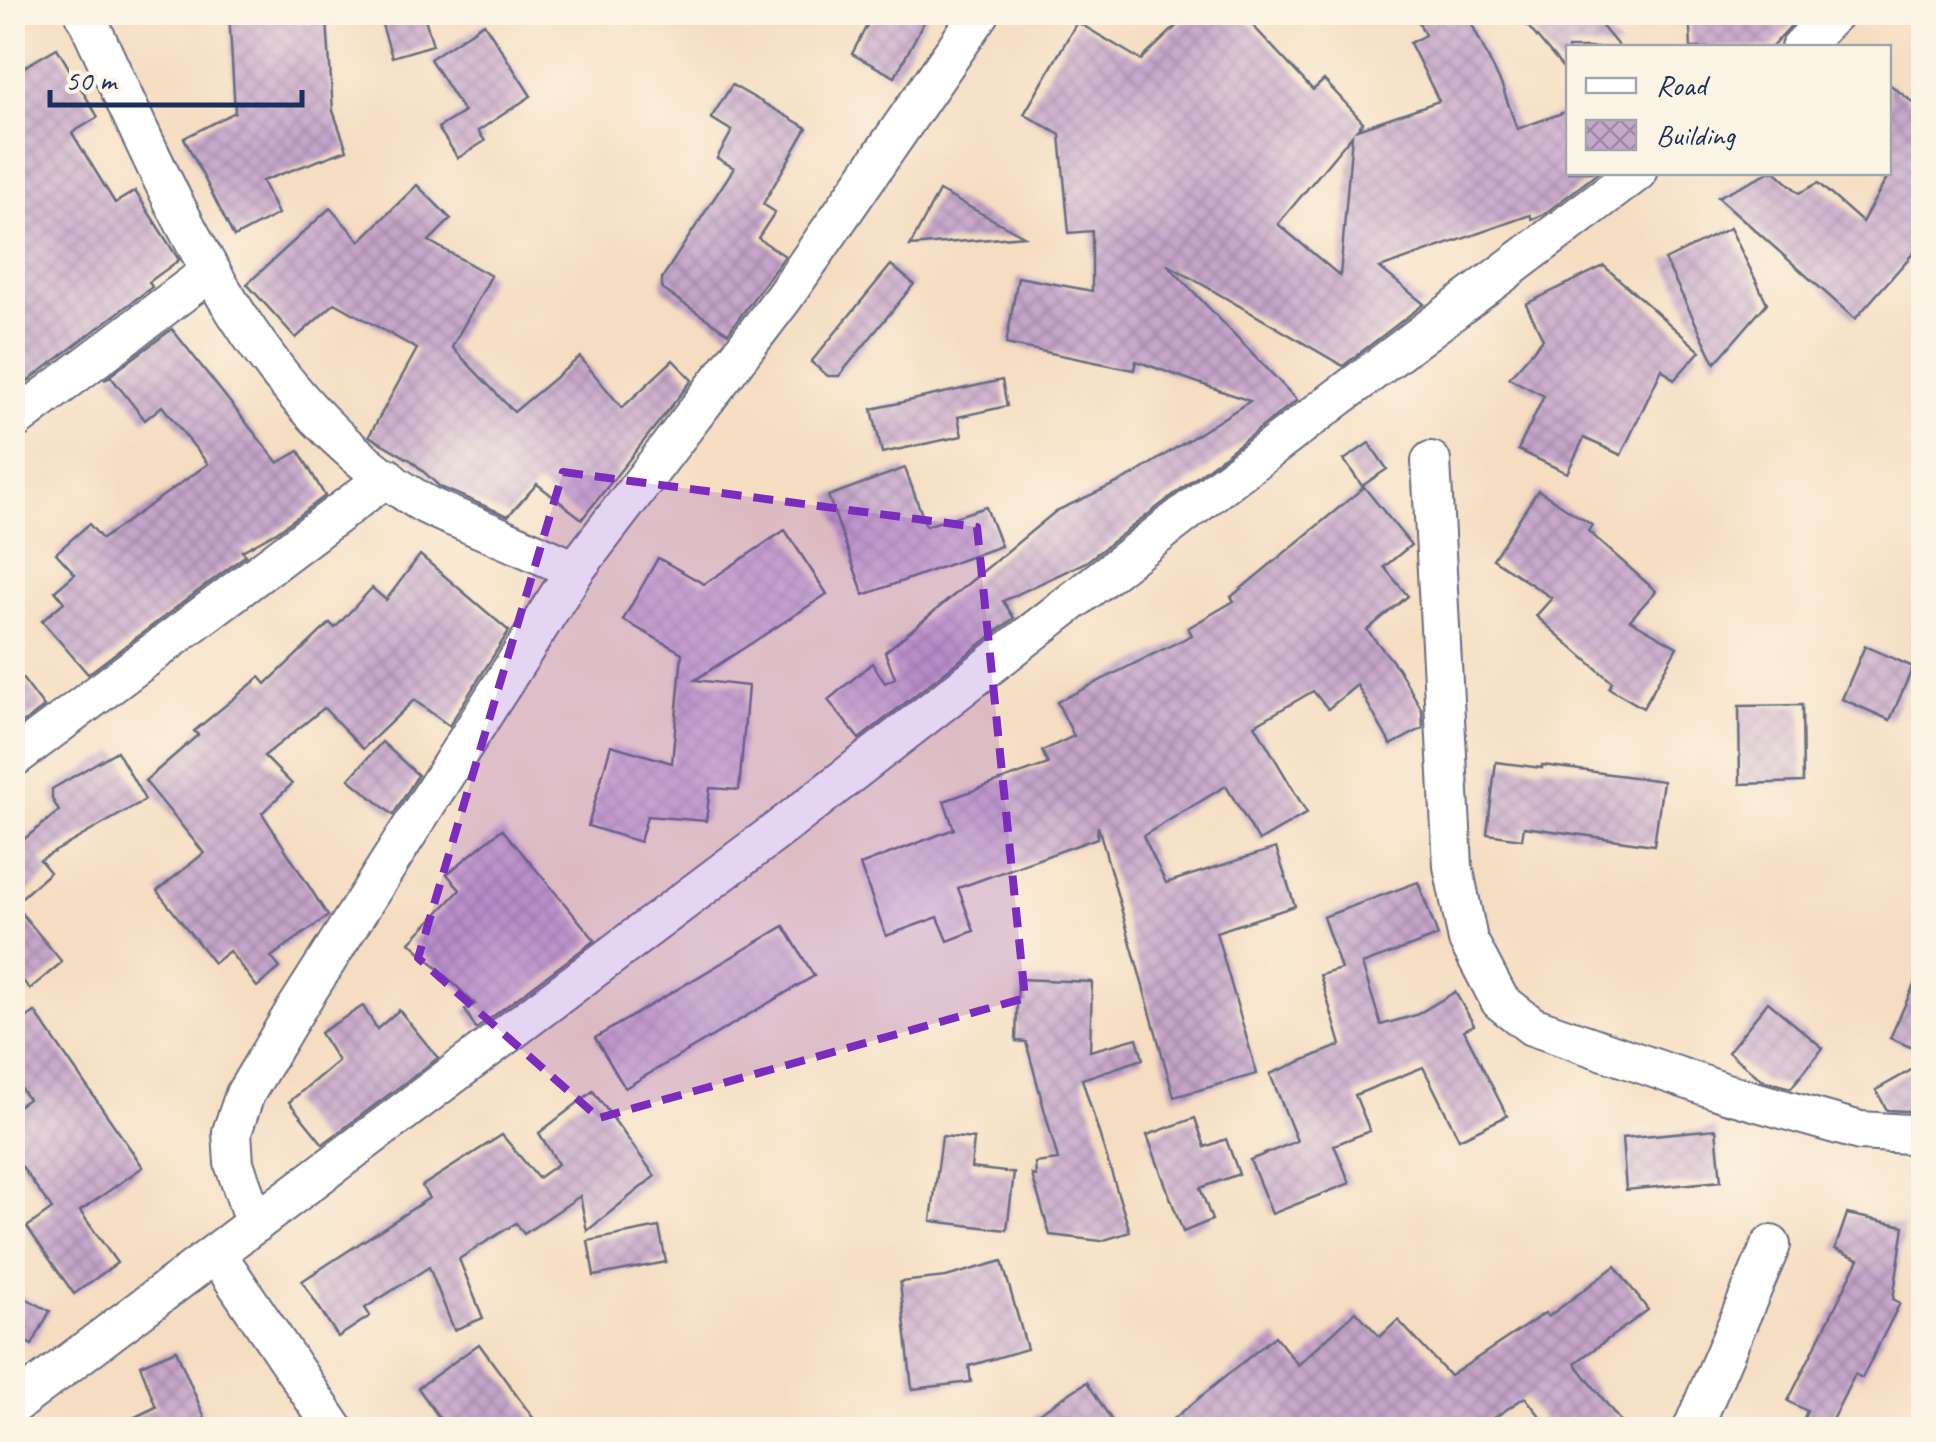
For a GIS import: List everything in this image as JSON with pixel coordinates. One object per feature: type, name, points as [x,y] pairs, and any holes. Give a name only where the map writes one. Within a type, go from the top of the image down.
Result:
[{"type":"street","points":[[84,12],[190,234],[242,321],[300,399],[367,463],[423,503],[575,570]]},
{"type":"street","points":[[255,1224],[234,1163],[232,1132],[245,1094],[291,1017],[575,570],[784,297],[981,12]]},
{"type":"street","points":[[1803,45],[1835,12]]},
{"type":"street","points":[[12,1406],[777,832],[1222,484],[1633,175]]},
{"type":"street","points":[[12,422],[212,271]]},
{"type":"street","points":[[1431,461],[1453,866],[1468,940],[1500,1001],[1532,1026],[1726,1093],[1860,1130],[1908,1134],[1924,1131]]},
{"type":"street","points":[[12,759],[386,477]]},
{"type":"street","points":[[1692,1430],[1771,1245]]},
{"type":"street","points":[[216,1253],[335,1430]]},
{"type":"highlighted area","points":[[563,472],[977,527],[1025,998],[599,1118],[418,958]]},
{"type":"building","points":[[229,12],[295,12],[296,22],[327,20],[333,111],[347,150],[262,181],[278,214],[234,237],[184,138],[235,112]]},
{"type":"building","points":[[378,12],[423,12],[433,45],[392,57]]},
{"type":"building","points":[[874,12],[929,12],[895,77],[852,54]]},
{"type":"building","points":[[1191,12],[1240,12],[1313,90],[1324,80],[1363,122],[1357,129],[1439,101],[1410,43],[1425,35],[1414,12],[1466,12],[1502,86],[1517,129],[1566,112],[1566,175],[1595,175],[1543,215],[1532,219],[1530,215],[1380,268],[1424,304],[1343,366],[1167,264],[1297,400],[1086,562],[1003,601],[1014,618],[859,739],[828,700],[872,663],[885,683],[895,678],[885,652],[1056,511],[1130,477],[1250,401],[1136,361],[1134,370],[1006,344],[1018,277],[1092,291],[1092,231],[1069,233],[1060,135],[1024,114],[1077,22],[1141,60]],"holes":[[[1352,135],[1340,276],[1278,224]]]},
{"type":"building","points":[[1516,12],[1590,12],[1618,45],[1566,45],[1566,72]]},
{"type":"building","points":[[1689,12],[1803,12],[1774,45],[1691,45]]},
{"type":"building","points":[[484,23],[531,96],[478,131],[485,141],[458,158],[438,128],[464,112],[430,59]]},
{"type":"building","points":[[57,48],[98,117],[72,133],[115,203],[135,191],[179,260],[149,282],[152,287],[12,393],[12,74]]},
{"type":"building","points":[[732,85],[807,128],[763,204],[775,212],[758,238],[785,256],[728,333],[662,289],[662,278],[734,168],[717,158],[732,131],[711,118]]},
{"type":"building","points":[[1891,85],[1924,111],[1924,241],[1855,319],[1718,197],[1763,175],[1779,175],[1799,193],[1818,183],[1862,222],[1888,176]]},
{"type":"building","points":[[417,185],[451,219],[429,241],[491,276],[452,347],[514,412],[580,357],[622,408],[673,360],[692,380],[582,519],[537,484],[508,516],[440,487],[412,461],[369,436],[417,349],[335,303],[296,338],[247,284],[330,208],[360,241]]},
{"type":"building","points":[[939,191],[1024,236],[910,246]]},
{"type":"building","points":[[1730,228],[1767,303],[1715,363],[1665,260]]},
{"type":"building","points":[[891,265],[914,284],[839,376],[828,376],[811,362]]},
{"type":"building","points":[[1604,266],[1700,351],[1674,380],[1662,369],[1621,455],[1584,438],[1567,473],[1518,450],[1544,396],[1509,378],[1543,339],[1526,304]]},
{"type":"building","points":[[172,329],[278,463],[299,451],[325,496],[278,531],[242,551],[246,555],[88,674],[42,621],[64,602],[55,591],[75,574],[56,553],[89,524],[102,539],[208,464],[162,406],[145,420],[111,377],[104,380]]},
{"type":"building","points":[[1002,380],[1007,406],[958,417],[962,436],[882,453],[872,409]]},
{"type":"building","points":[[1369,443],[1387,469],[1362,486],[1344,460]]},
{"type":"building","points":[[905,468],[926,526],[986,507],[1001,546],[864,595],[828,496]]},
{"type":"building","points":[[1364,487],[1411,545],[1384,567],[1408,596],[1367,630],[1398,668],[1422,710],[1423,728],[1391,745],[1357,685],[1328,709],[1313,691],[1255,725],[1307,813],[1259,841],[1226,786],[1143,836],[1166,883],[1276,848],[1295,906],[1216,932],[1257,1074],[1174,1097],[1098,826],[1097,838],[958,888],[974,931],[948,941],[938,917],[886,936],[860,865],[954,829],[944,801],[1048,764],[1042,751],[1074,736],[1057,702],[1192,635],[1188,628],[1234,601],[1231,597]]},
{"type":"building","points":[[1538,490],[1592,525],[1588,531],[1656,591],[1630,620],[1677,647],[1643,708],[1609,688],[1612,682],[1536,616],[1552,598],[1493,559]]},
{"type":"building","points":[[785,530],[827,594],[695,680],[748,686],[739,790],[710,788],[706,821],[647,816],[640,842],[588,826],[611,745],[672,763],[682,653],[623,620],[658,558],[704,584]]},
{"type":"building","points":[[420,555],[509,631],[449,726],[414,700],[363,749],[324,708],[264,756],[292,784],[262,813],[328,916],[271,957],[280,968],[257,987],[229,951],[214,963],[157,891],[204,853],[145,781],[198,735],[194,731],[260,677],[266,684],[330,623],[335,628],[372,588],[386,600]]},
{"type":"building","points":[[1865,646],[1913,667],[1890,720],[1842,699]]},
{"type":"building","points":[[12,665],[44,707],[19,726],[12,717]]},
{"type":"building","points":[[1802,705],[1803,782],[1740,784],[1739,706]]},
{"type":"building","points":[[382,742],[418,775],[393,815],[349,779]]},
{"type":"building","points":[[117,751],[145,800],[40,860],[50,872],[14,904],[62,962],[30,989],[12,968],[12,828],[23,840],[59,811],[52,799],[52,789]]},
{"type":"building","points":[[1496,762],[1663,781],[1654,845],[1524,827],[1522,839],[1487,834]]},
{"type":"building","points":[[502,829],[595,940],[476,1029],[465,1010],[475,1004],[410,942],[460,890],[447,874]]},
{"type":"building","points":[[1418,882],[1438,936],[1362,964],[1381,1025],[1416,1015],[1455,992],[1474,1025],[1464,1030],[1507,1116],[1459,1139],[1423,1067],[1355,1095],[1370,1131],[1334,1145],[1350,1183],[1272,1214],[1250,1160],[1297,1141],[1270,1074],[1341,1045],[1320,975],[1341,969],[1323,917]]},
{"type":"building","points":[[784,926],[814,976],[625,1088],[595,1038]]},
{"type":"building","points":[[1924,963],[1924,1053],[1890,1038]]},
{"type":"building","points":[[1018,979],[1092,982],[1090,1051],[1137,1038],[1143,1059],[1082,1079],[1130,1232],[1101,1241],[1050,1235],[1032,1175],[1036,1176],[1035,1163],[1058,1160],[1026,1042],[1016,1041]]},
{"type":"building","points":[[1768,1002],[1823,1048],[1791,1088],[1762,1080],[1728,1052]]},
{"type":"building","points":[[363,1006],[377,1029],[399,1010],[438,1058],[323,1144],[289,1102],[338,1061],[320,1033]]},
{"type":"building","points":[[35,1012],[143,1167],[80,1211],[117,1263],[74,1294],[27,1227],[52,1209],[12,1153],[12,1110],[28,1099],[12,1076],[12,1028]]},
{"type":"building","points":[[1924,1063],[1924,1107],[1887,1110],[1876,1090]]},
{"type":"building","points":[[593,1091],[655,1176],[587,1231],[580,1196],[524,1234],[516,1223],[459,1259],[483,1318],[454,1330],[429,1267],[365,1308],[370,1316],[338,1337],[302,1281],[429,1198],[422,1186],[502,1135],[538,1178],[558,1164],[539,1133]]},
{"type":"building","points":[[1195,1118],[1205,1147],[1226,1139],[1239,1174],[1200,1188],[1212,1220],[1183,1232],[1147,1135]]},
{"type":"building","points":[[1716,1129],[1721,1181],[1626,1190],[1622,1138]]},
{"type":"building","points":[[942,1136],[974,1139],[971,1168],[1014,1173],[1007,1230],[931,1221]]},
{"type":"building","points":[[1847,1214],[1904,1226],[1893,1299],[1900,1303],[1862,1378],[1855,1374],[1827,1430],[1799,1430],[1807,1411],[1788,1401],[1859,1259],[1835,1249]]},
{"type":"building","points":[[659,1227],[666,1262],[594,1276],[588,1241]]},
{"type":"building","points":[[1002,1261],[1027,1349],[969,1366],[971,1382],[912,1389],[900,1282],[946,1277]]},
{"type":"building","points":[[1615,1266],[1648,1310],[1575,1363],[1627,1430],[1551,1430],[1525,1397],[1476,1430],[1160,1430],[1275,1336],[1298,1365],[1356,1311],[1380,1337],[1398,1320],[1450,1376],[1545,1313],[1548,1317]]},
{"type":"building","points":[[12,1291],[50,1311],[32,1345],[12,1334]]},
{"type":"building","points":[[479,1344],[542,1430],[448,1430],[418,1388]]},
{"type":"building","points":[[176,1350],[210,1430],[108,1430],[156,1407],[140,1365]]},
{"type":"building","points":[[1087,1382],[1118,1430],[1013,1430]]}]
